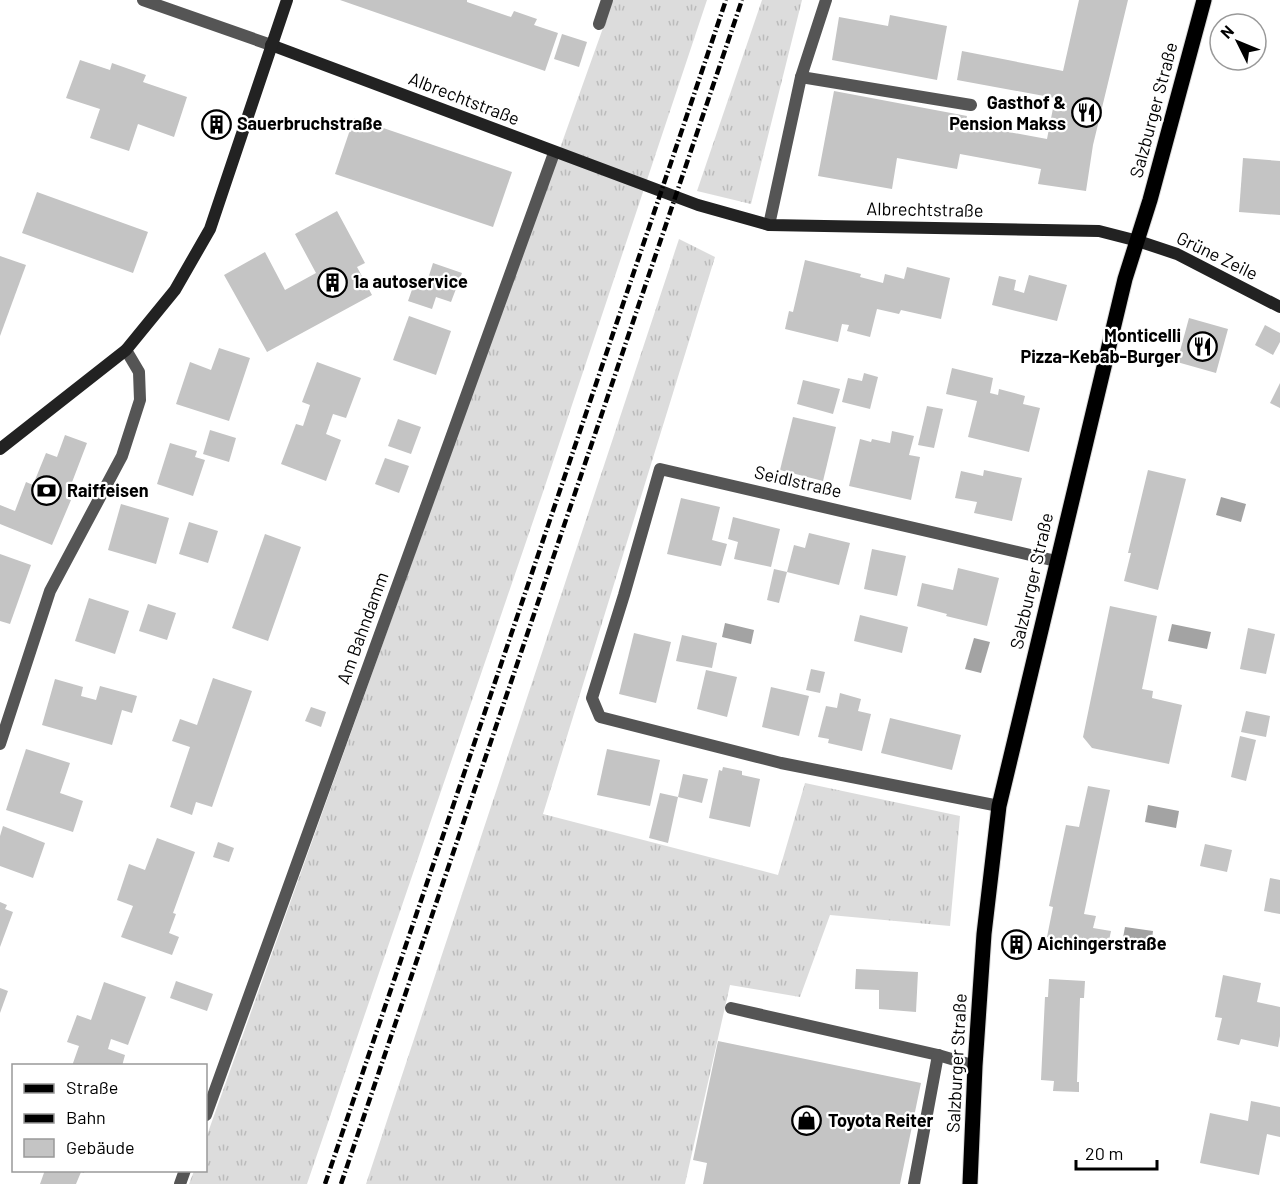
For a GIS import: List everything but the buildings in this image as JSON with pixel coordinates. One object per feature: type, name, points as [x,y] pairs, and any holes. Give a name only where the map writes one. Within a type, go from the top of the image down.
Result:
[{"type":"main road","name":"Salzburger Straße","points":[[970,1184],[984,934],[999,806],[1122,290],[1204,0]]},
{"type":"street","points":[[143,0],[271,45]]},
{"type":"street","points":[[0,449],[126,350],[175,290],[210,229],[287,0]]},
{"type":"street","points":[[599,24],[607,0]]},
{"type":"street","points":[[769,225],[801,76],[826,0]]},
{"type":"street","name":"Albrechtstraße","points":[[271,45],[554,153],[698,205],[769,225],[1099,231],[1137,241]]},
{"type":"street","points":[[801,76],[971,105]]},
{"type":"street","name":"Am Bahndamm","points":[[207,1112],[554,153]]},
{"type":"street","name":"Grüne Zeile","points":[[1137,241],[1178,254],[1280,307]]},
{"type":"street","points":[[0,744],[50,591],[122,456],[133,422],[140,400],[139,372],[126,350]]},
{"type":"street","name":"Seidlstraße","points":[[999,806],[782,763],[600,717],[592,698],[660,469],[1056,561]]},
{"type":"street","points":[[731,1008],[938,1055],[975,1066]]},
{"type":"street","points":[[914,1184],[938,1055]]},
{"type":"green space","points":[[613,0],[707,0],[542,495],[307,1184],[189,1184],[194,1172],[207,1172],[207,1135]]},
{"type":"green space","points":[[762,0],[802,0],[751,204],[697,191]]},
{"type":"green space","points":[[679,239],[715,257],[543,814],[778,875],[805,783],[960,816],[950,926],[830,915],[800,997],[730,985],[685,1184],[366,1184]]},
{"type":"shaded area","points":[[1221,497],[1246,504],[1241,522],[1216,515]]},
{"type":"shaded area","points":[[725,623],[754,630],[751,644],[722,637]]},
{"type":"shaded area","points":[[1172,624],[1211,632],[1207,649],[1168,641]]},
{"type":"shaded area","points":[[974,638],[990,642],[981,673],[965,669]]},
{"type":"shaded area","points":[[1148,805],[1179,811],[1176,828],[1145,822]]},
{"type":"shaded area","points":[[1125,927],[1153,931],[1151,947],[1122,943]]},
{"type":"railway","points":[[325,1184],[726,0]]},
{"type":"railway","points":[[341,1184],[742,0]]},
{"type":"place","name":"Gasthof & Pension Makss","points":[[1087,113]]},
{"type":"place","name":"Sauerbruchstraße","points":[[216,124]]},
{"type":"place","name":"1a autoservice","points":[[332,282]]},
{"type":"place","name":"Monticelli Pizza-Kebab-Burger","points":[[1202,346]]},
{"type":"place","name":"Raiffeisen","points":[[46,491]]},
{"type":"place","name":"Aichingerstraße","points":[[1016,944]]},
{"type":"place","name":"Toyota Reiter","points":[[807,1121]]}]
